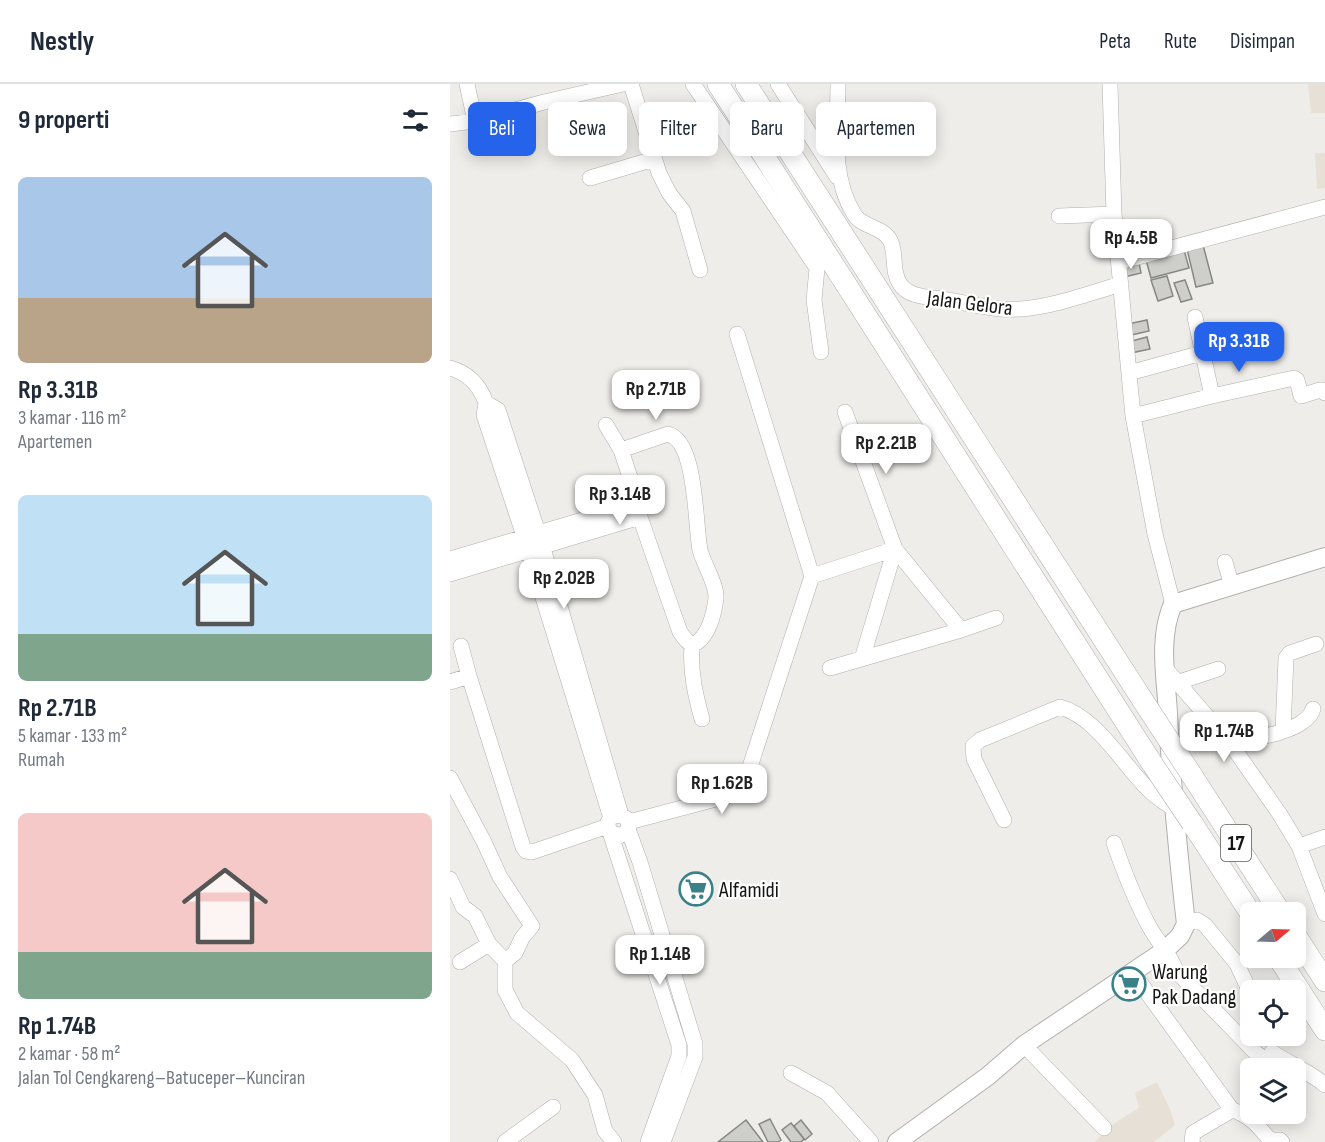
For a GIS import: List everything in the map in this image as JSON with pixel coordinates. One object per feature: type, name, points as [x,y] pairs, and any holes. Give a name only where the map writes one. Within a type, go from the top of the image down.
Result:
[{"type":"highway","name":"17","points":[[718,84],[1153,765],[1243,902]]},
{"type":"highway","name":"17","points":[[746,84],[1274,902]]},
{"type":"highway","points":[[1306,952],[1325,981]]},
{"type":"highway","points":[[1285,968],[1325,1030]]},
{"type":"main road","points":[[897,1142],[988,1076],[1024,1045],[1133,973],[1169,957],[1186,924],[1173,808],[1164,648],[1166,624],[1173,604],[1325,557]]},
{"type":"street","points":[[467,84],[471,102]]},
{"type":"street","points":[[536,104],[623,84]]},
{"type":"street","points":[[631,84],[654,159],[664,183],[683,211],[700,270]]},
{"type":"street","points":[[693,84],[818,268],[814,300],[821,352]]},
{"type":"street","points":[[778,84],[840,182]]},
{"type":"street","name":"Jalan Gelora","points":[[838,84],[837,165],[840,182],[858,219],[882,231],[889,238],[899,284],[911,294],[1000,309],[1024,308],[1040,306],[1121,284]]},
{"type":"street","points":[[1110,84],[1114,214],[1133,416],[1155,534],[1173,604]]},
{"type":"street","points":[[450,124],[468,122]]},
{"type":"street","points":[[590,178],[654,159]]},
{"type":"street","points":[[1119,262],[1325,207]]},
{"type":"street","points":[[1059,216],[1114,214]]},
{"type":"street","points":[[1195,318],[1212,396]]},
{"type":"street","points":[[461,646],[523,847],[526,850],[532,852],[618,824],[727,796],[740,786],[747,776],[812,576],[737,334]]},
{"type":"street","points":[[1129,373],[1202,353]]},
{"type":"street","points":[[450,368],[476,383],[486,403],[498,410],[533,541],[618,824],[678,1045],[679,1056],[648,1142]]},
{"type":"street","points":[[1133,416],[1294,378],[1297,380],[1301,396],[1320,390],[1325,393]]},
{"type":"street","points":[[845,412],[895,549],[961,630]]},
{"type":"street","points":[[606,425],[621,450],[638,510],[680,632],[692,645]]},
{"type":"street","points":[[621,450],[668,434],[681,443],[688,460],[693,479],[695,519],[700,551],[706,571],[715,588],[716,598],[704,637],[700,642],[692,645]]},
{"type":"street","points":[[450,559],[533,541],[638,510]]},
{"type":"street","points":[[450,574],[533,541]]},
{"type":"street","points":[[812,576],[895,549]]},
{"type":"street","points":[[862,660],[895,549]]},
{"type":"street","points":[[1225,562],[1232,586]]},
{"type":"street","points":[[830,668],[996,618]]},
{"type":"street","points":[[1283,730],[1286,658],[1290,653],[1317,644]]},
{"type":"street","points":[[692,645],[690,665],[693,689],[702,719]]},
{"type":"street","points":[[1166,668],[1230,743],[1279,813],[1299,846],[1325,914]]},
{"type":"street","points":[[1179,682],[1218,669]]},
{"type":"street","points":[[450,682],[469,676]]},
{"type":"street","points":[[1004,820],[974,759],[974,746],[980,740],[1060,707],[1069,709],[1082,718],[1103,738],[1147,789],[1173,808]]},
{"type":"street","points":[[1230,743],[1241,738],[1256,738],[1289,729],[1310,717],[1313,709]]},
{"type":"street","points":[[450,778],[500,877],[532,926],[515,953],[505,961]]},
{"type":"street","points":[[618,824],[640,862],[695,1044],[695,1057],[663,1142]]},
{"type":"street","points":[[1299,846],[1325,837]]},
{"type":"street","points":[[1113,843],[1132,891],[1176,971],[1263,1058]]},
{"type":"street","points":[[450,879],[463,907],[475,916],[495,954],[505,961]]},
{"type":"street","points":[[1186,924],[1197,920],[1205,925],[1237,964],[1244,980]]},
{"type":"street","points":[[460,963],[489,944]]},
{"type":"street","points":[[1169,957],[1182,966],[1262,1046],[1290,1065],[1316,1077],[1325,1085]]},
{"type":"street","points":[[505,961],[505,990],[517,1013],[572,1060],[595,1095],[605,1131],[614,1142]]},
{"type":"street","points":[[1133,973],[1232,1110],[1244,1113],[1270,1140],[1282,1142]]},
{"type":"street","points":[[678,1045],[695,1044]]},
{"type":"street","points":[[1024,1045],[1104,1128]]},
{"type":"street","points":[[791,1073],[827,1093],[871,1142]]},
{"type":"street","points":[[1306,1085],[1325,1096]]},
{"type":"street","points":[[504,1142],[553,1107]]},
{"type":"street","points":[[1192,1142],[1193,1133],[1232,1110]]},
{"type":"shaded area","points":[[1308,84],[1325,84],[1325,113],[1311,113]]},
{"type":"shaded area","points":[[1315,153],[1325,153],[1325,188],[1317,189]]},
{"type":"shaded area","points":[[1157,1082],[1175,1125],[1154,1142],[1095,1142],[1107,1128],[1139,1108],[1135,1093]]},
{"type":"building","points":[[1203,245],[1213,283],[1196,287],[1187,249]]},
{"type":"building","points":[[1184,250],[1189,268],[1151,278],[1146,260]]},
{"type":"building","points":[[1139,263],[1141,273],[1124,277],[1121,266]]},
{"type":"building","points":[[1167,276],[1173,296],[1158,301],[1151,280]]},
{"type":"building","points":[[1185,280],[1192,299],[1181,302],[1174,283]]},
{"type":"building","points":[[1147,320],[1149,331],[1131,335],[1128,324]]},
{"type":"building","points":[[1147,337],[1150,349],[1131,353],[1128,342]]},
{"type":"building","points":[[770,1119],[781,1140],[778,1142],[768,1142],[759,1124]]},
{"type":"building","points":[[746,1120],[763,1142],[718,1142]]},
{"type":"building","points":[[801,1120],[812,1134],[805,1140],[794,1126]]},
{"type":"building","points":[[791,1123],[804,1139],[801,1142],[791,1142],[782,1130]]},
{"type":"place","name":"Alfamidi","points":[[696,889]]},
{"type":"place","name":"Warung Pak Dadang","points":[[1129,984]]}]
